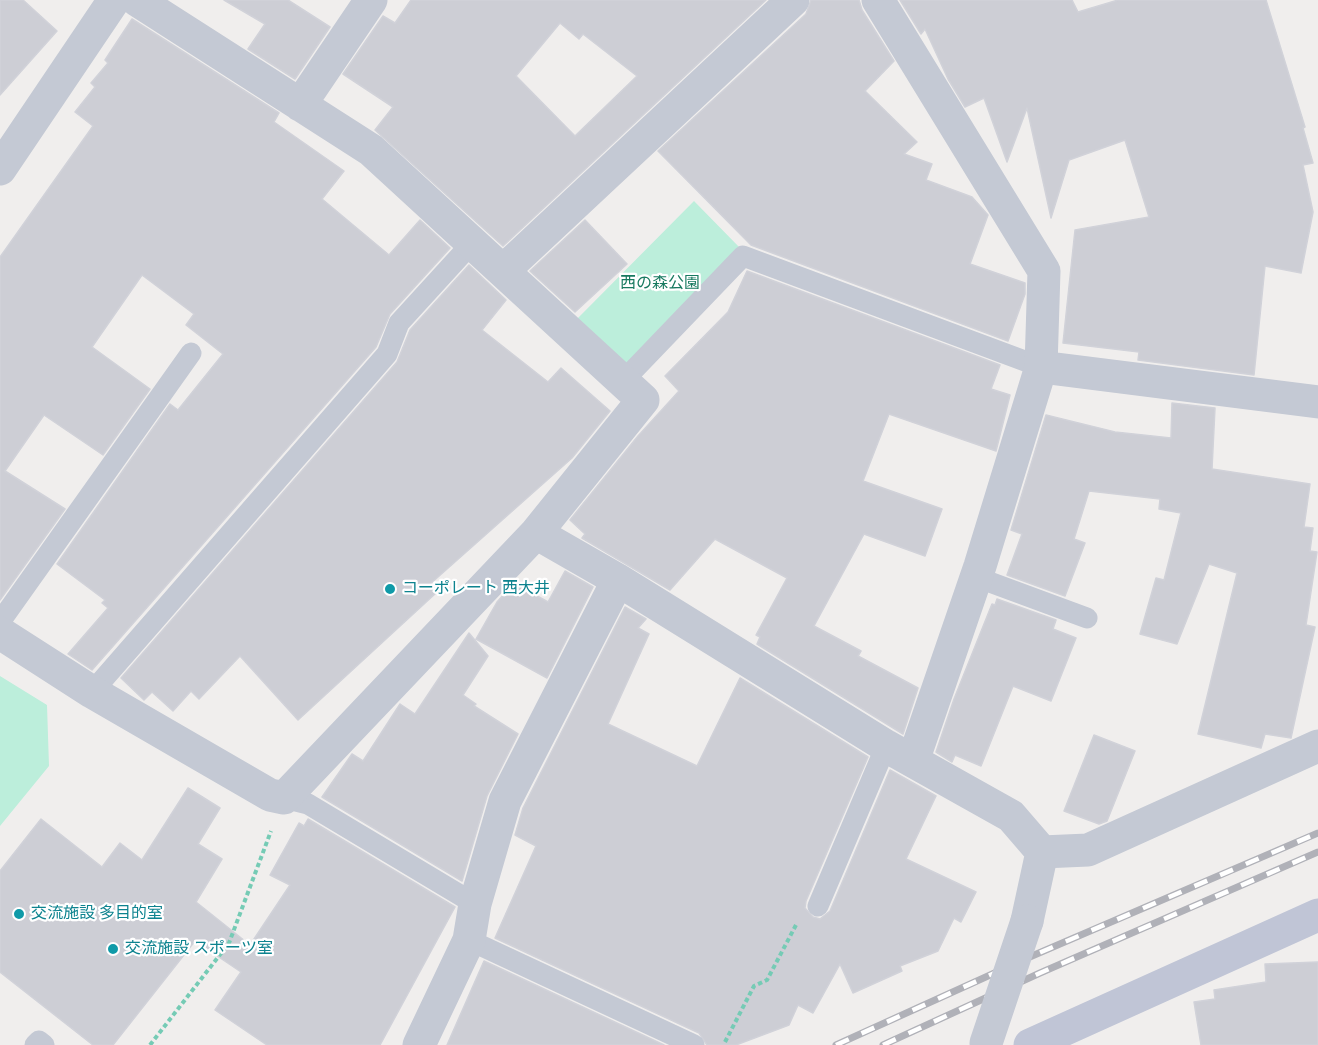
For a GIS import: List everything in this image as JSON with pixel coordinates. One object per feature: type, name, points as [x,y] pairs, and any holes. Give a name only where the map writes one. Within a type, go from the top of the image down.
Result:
[{"type":"street","points":[[0,169],[114,0]]},
{"type":"street","points":[[0,633],[92,692],[270,795],[284,798],[536,533],[644,400],[371,150],[137,0]]},
{"type":"street","points":[[300,105],[371,0]]},
{"type":"street","points":[[503,271],[793,0]]},
{"type":"street","points":[[878,0],[1044,271],[1041,367],[976,577],[899,754]]},
{"type":"street","points":[[1041,367],[1318,402]]},
{"type":"street","points":[[536,533],[618,580],[899,754],[1011,816],[1042,852]]},
{"type":"street","points":[[419,1045],[469,940],[475,904],[505,801],[618,580]]},
{"type":"street","points":[[1042,852],[1088,850],[1318,746]]},
{"type":"street","points":[[986,1044],[1028,921],[1042,852]]},
{"type":"street","points":[[1030,1045],[1318,915]]},
{"type":"lane","points":[[92,692],[387,354],[399,323],[472,243]]},
{"type":"lane","points":[[623,381],[743,256],[1041,367]]},
{"type":"lane","points":[[0,622],[191,353]]},
{"type":"lane","points":[[976,577],[1087,618]]},
{"type":"lane","points":[[818,906],[899,754]]},
{"type":"lane","points":[[284,798],[308,804],[475,904]]},
{"type":"lane","points":[[469,940],[694,1045]]},
{"type":"lane","points":[[35,1045],[39,1041],[44,1045]]},
{"type":"path","points":[[150,1045],[229,943],[284,798]]},
{"type":"path","points":[[723,1045],[754,986],[767,980],[803,912],[818,906]]},
{"type":"green space","name":"西の森公園","points":[[694,201],[741,249],[627,366],[577,319]]},
{"type":"green space","points":[[0,676],[47,705],[49,766],[0,826]]},
{"type":"building","points":[[0,0],[23,0],[57,31],[0,95]]},
{"type":"building","points":[[224,0],[288,0],[330,27],[295,79],[248,49],[265,24]]},
{"type":"building","points":[[411,0],[766,0],[503,246],[375,130],[393,107],[343,74],[383,16],[395,23]],"holes":[[[560,23],[579,39],[583,34],[637,76],[575,136],[516,76]]]},
{"type":"building","points":[[811,0],[859,0],[862,10],[894,61],[865,91],[917,142],[904,154],[932,164],[926,180],[972,197],[988,215],[970,264],[1025,283],[1025,294],[1008,341],[751,245],[658,151],[806,14]]},
{"type":"building","points":[[900,0],[1072,0],[1078,12],[1118,0],[1266,0],[1305,127],[1303,128],[1313,163],[1303,165],[1313,212],[1301,273],[1265,266],[1254,375],[1138,360],[1139,352],[1063,343],[1075,230],[1149,217],[1125,140],[1069,160],[1051,218],[1027,108],[1007,162],[984,98],[965,107],[948,79],[925,29],[921,34]]},
{"type":"building","points":[[132,19],[279,113],[274,122],[344,171],[322,199],[389,255],[420,220],[450,248],[390,314],[376,347],[92,670],[68,654],[108,608],[102,603],[105,600],[57,564],[170,404],[178,410],[223,354],[186,325],[194,314],[142,275],[92,347],[150,389],[103,455],[44,415],[5,471],[65,509],[0,600],[0,257],[93,126],[75,112],[95,87],[91,83],[108,63],[105,60]]},
{"type":"building","points":[[585,220],[627,264],[575,312],[530,271]]},
{"type":"building","points":[[469,265],[506,300],[482,330],[548,382],[561,368],[610,411],[572,458],[429,585],[436,593],[298,720],[240,656],[199,699],[191,691],[173,711],[152,692],[144,700],[121,678],[397,362],[410,330]]},
{"type":"building","points":[[747,271],[1000,365],[991,389],[1010,395],[996,451],[889,414],[863,481],[942,509],[925,556],[864,534],[814,626],[861,651],[858,656],[918,688],[903,734],[757,644],[760,637],[756,635],[787,578],[715,539],[670,590],[582,538],[585,534],[570,520],[638,436],[679,391],[665,376],[728,312]]},
{"type":"building","points":[[1172,403],[1215,408],[1212,469],[1310,484],[1304,527],[1313,528],[1310,551],[1317,552],[1306,625],[1315,627],[1291,738],[1265,734],[1261,748],[1198,734],[1237,573],[1209,564],[1177,644],[1140,634],[1156,578],[1164,580],[1181,513],[1159,509],[1160,499],[1089,491],[1074,539],[1085,543],[1065,596],[1007,575],[1022,534],[1011,530],[1046,415],[1115,432],[1171,438]]},
{"type":"building","points":[[565,571],[593,587],[547,678],[476,639],[497,602],[514,583],[548,602]]},
{"type":"building","points":[[997,599],[1056,620],[1053,629],[1076,638],[1051,701],[1013,686],[981,766],[955,755],[952,762],[936,752],[954,699],[992,604],[995,605]]},
{"type":"building","points":[[625,607],[646,619],[638,628],[649,634],[608,724],[697,766],[740,678],[868,757],[806,901],[805,908],[813,917],[820,919],[830,911],[890,770],[936,796],[906,859],[976,892],[961,922],[954,918],[938,951],[900,966],[902,971],[853,993],[840,964],[813,1013],[798,1005],[789,1025],[736,1045],[707,1045],[699,1033],[495,938],[536,846],[515,835],[523,808]]},
{"type":"building","points":[[469,633],[488,656],[463,695],[476,704],[474,706],[518,734],[487,796],[462,881],[322,797],[352,754],[363,761],[400,704],[415,714]]},
{"type":"building","points":[[1094,735],[1135,751],[1107,821],[1099,824],[1064,811]]},
{"type":"building","points":[[188,788],[220,808],[198,844],[222,859],[196,902],[250,945],[290,885],[270,875],[299,823],[304,826],[308,819],[455,907],[380,1045],[267,1045],[215,1010],[241,972],[195,941],[113,1045],[93,1045],[0,972],[0,871],[41,819],[102,867],[120,843],[142,860]]},
{"type":"building","points":[[484,961],[664,1045],[447,1045]]},
{"type":"building","points":[[1318,962],[1318,1045],[1201,1045],[1194,1002],[1215,999],[1214,990],[1266,982],[1265,964]]},
{"type":"railway","points":[[836,1045],[1032,956],[1318,833]]},
{"type":"railway","points":[[883,1045],[1040,973],[1318,852]]},
{"type":"place","name":"コーポレート 西大井","points":[[390,589]]},
{"type":"place","name":"交流施設 多目的室","points":[[19,914]]},
{"type":"place","name":"交流施設 スポーツ室","points":[[113,949]]}]
